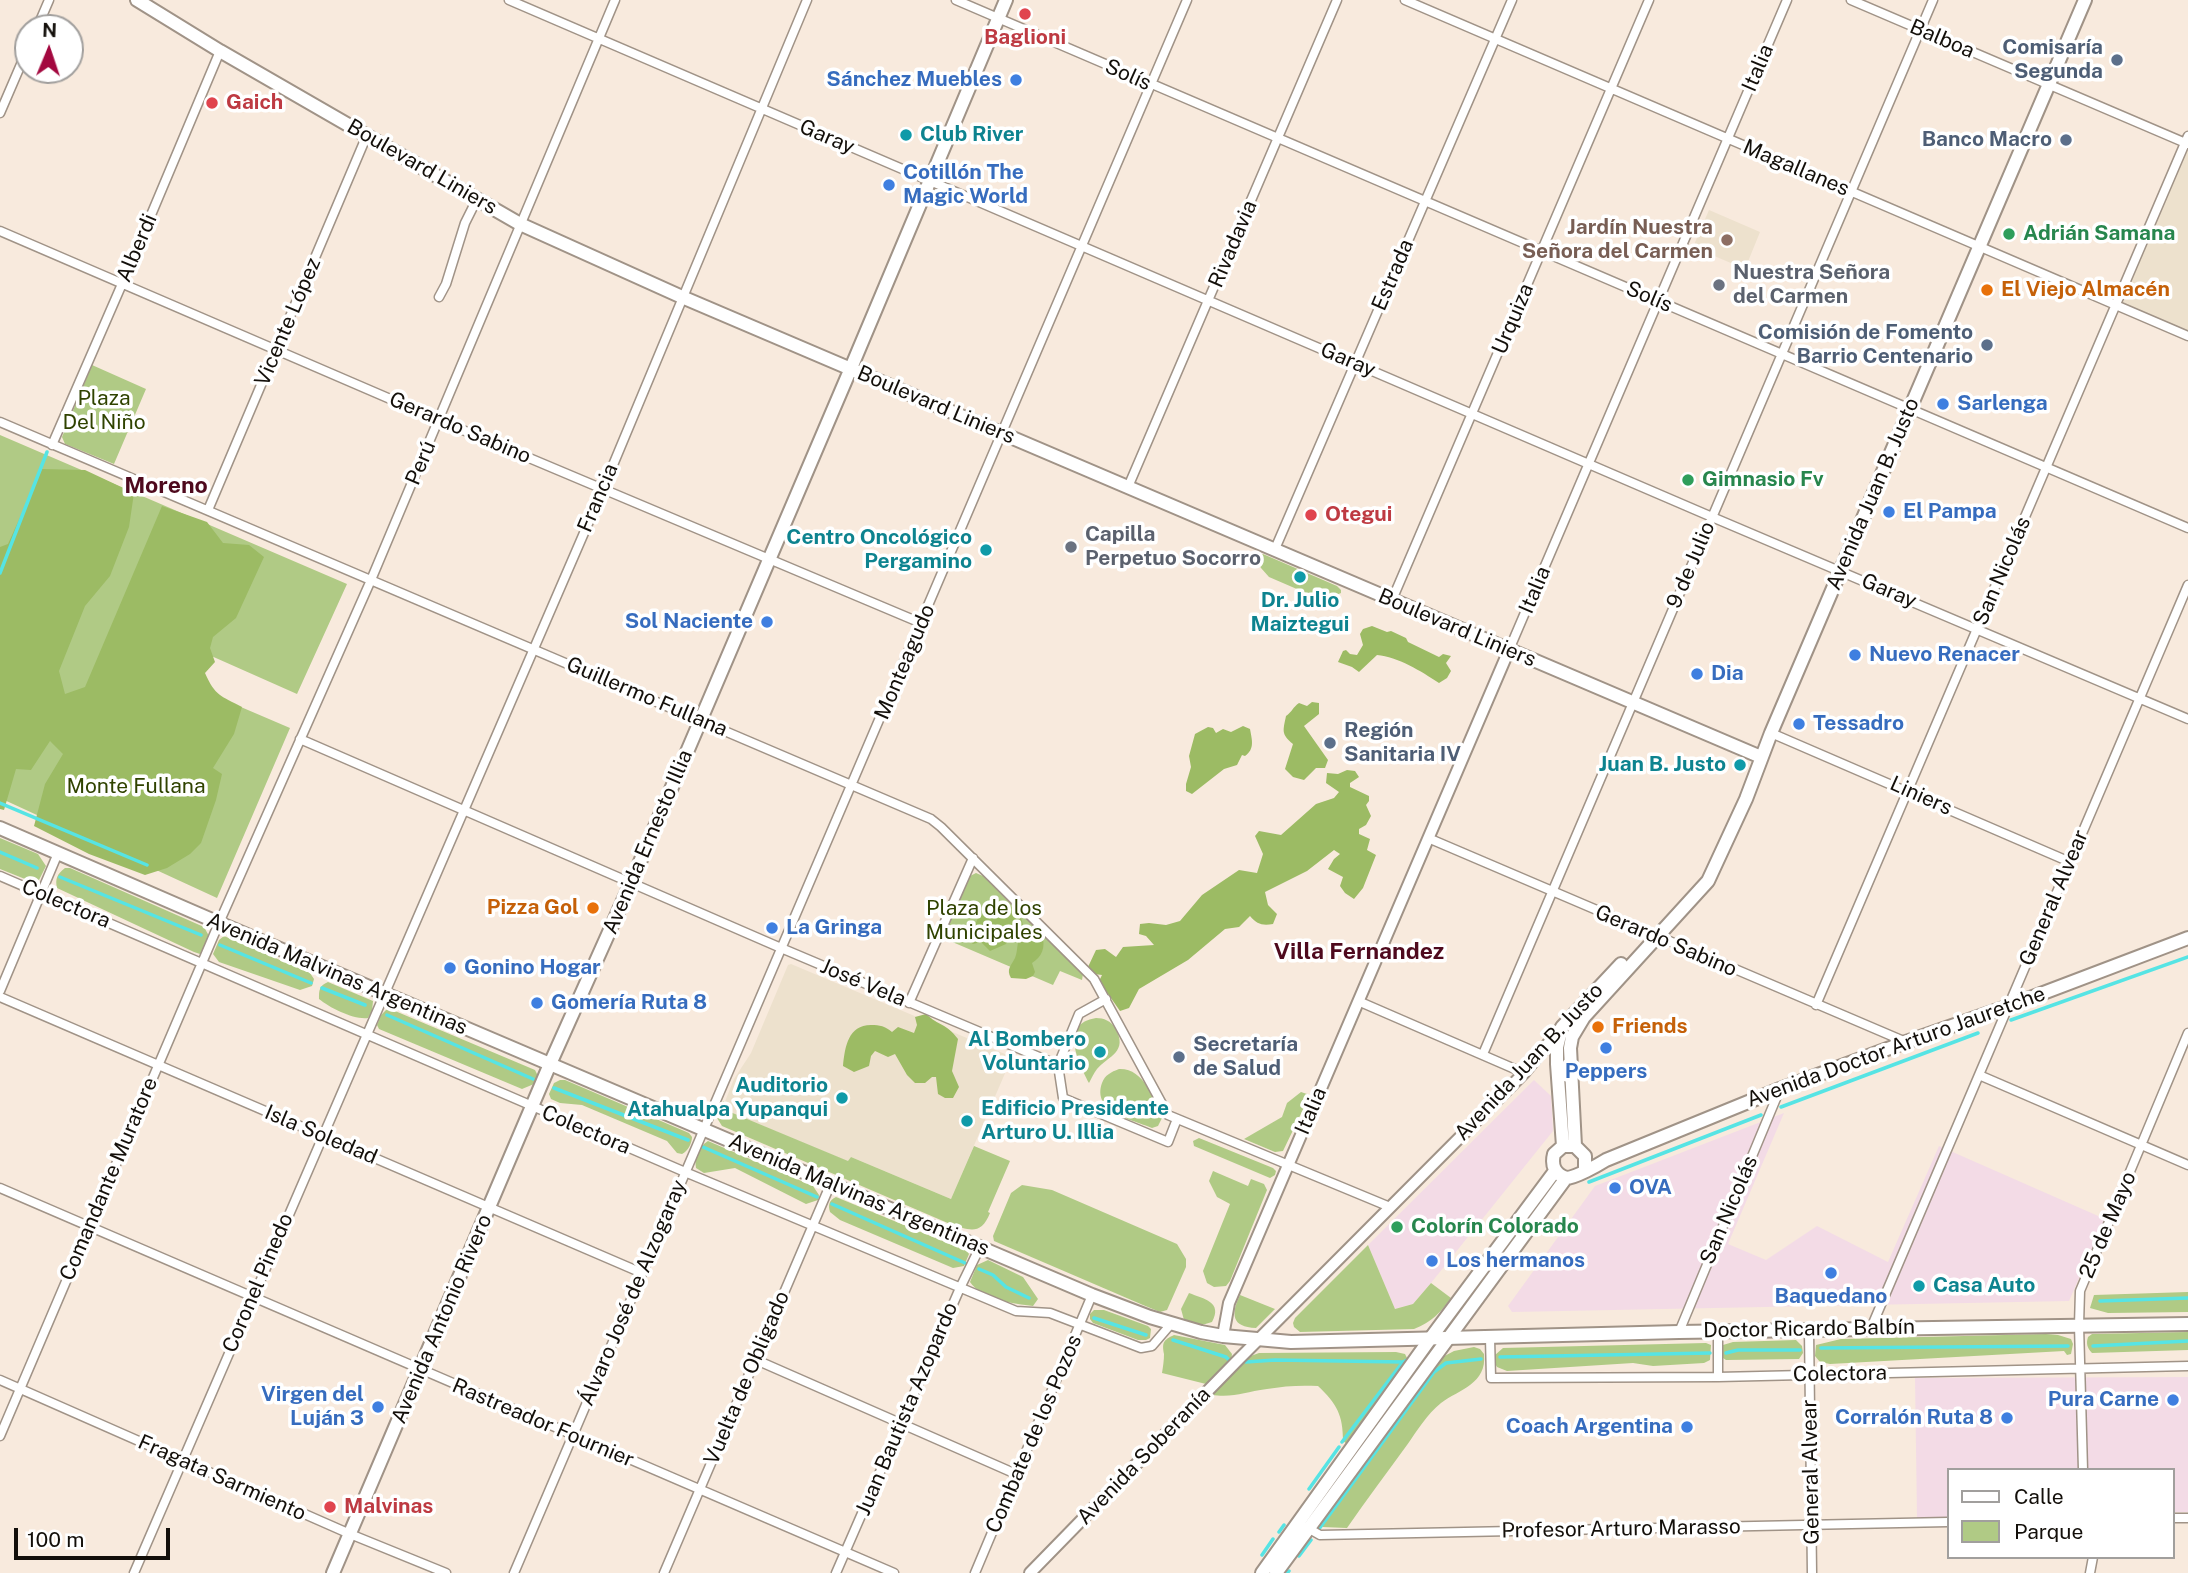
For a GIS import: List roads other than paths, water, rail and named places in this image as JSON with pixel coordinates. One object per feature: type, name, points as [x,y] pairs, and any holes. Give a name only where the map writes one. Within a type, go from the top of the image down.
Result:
[{"type":"main road","name":"Boulevard Liniers","points":[[137,0],[220,51],[520,224],[682,297],[1761,757]]},
{"type":"main road","name":"Avenida Ernesto Illia","points":[[550,1065],[631,883],[1006,0]]},
{"type":"main road","name":"Avenida Juan B. Justo","points":[[1569,1146],[1570,1048],[1577,1028],[1703,878],[1761,757],[2085,0]]},
{"type":"main road","name":"Avenida Malvinas Argentinas","points":[[0,828],[550,1065],[1130,1310],[1171,1324],[1223,1336],[1291,1342],[1430,1339]]},
{"type":"main road","name":"Avenida Juan B. Justo","points":[[1562,1027],[1653,936]]},
{"type":"main road","name":"Avenida Doctor Arturo Jauretche","points":[[1561,1175],[1577,1177],[1606,1160],[1780,1089],[2188,938]]},
{"type":"main road","points":[[1562,1027],[1557,1047],[1557,1064],[1569,1146],[1585,1156],[1606,1160]]},
{"type":"main road","name":"Avenida Antonio Rivero","points":[[333,1573],[550,1065]]},
{"type":"main road","points":[[1561,1175],[1553,1166],[1554,1154],[1569,1146]]},
{"type":"main road","points":[[1585,1156],[1585,1170]]},
{"type":"main road","points":[[1262,1573],[1303,1525],[1448,1339],[1561,1175]]},
{"type":"main road","points":[[1276,1573],[1303,1525],[1430,1339],[1561,1175]]},
{"type":"main road","name":"Doctor Ricardo Balbín","points":[[1430,1339],[1718,1331],[2188,1324]]},
{"type":"street","name":"Garay","points":[[509,0],[2188,719]]},
{"type":"street","name":"Perú","points":[[219,923],[371,580],[615,0]]},
{"type":"street","name":"Francia","points":[[384,994],[603,489],[807,0]]},
{"type":"street","name":"Solís","points":[[956,0],[2188,528]]},
{"type":"street","name":"Monteagudo","points":[[705,1130],[1187,0]]},
{"type":"street","name":"Rivadavia","points":[[1128,487],[1337,0]]},
{"type":"street","name":"Magallanes","points":[[1405,0],[2188,336]]},
{"type":"street","name":"Estrada","points":[[1275,549],[1512,0]]},
{"type":"street","name":"Urquiza","points":[[1392,600],[1649,0]]},
{"type":"street","name":"Italia","points":[[1223,1336],[1229,1303],[1787,0]]},
{"type":"street","name":"Balboa","points":[[1851,0],[2187,141]]},
{"type":"street","name":"9 de Julio","points":[[1483,1054],[1933,0]]},
{"type":"street","name":"Alberdi","points":[[52,445],[220,51]]},
{"type":"street","points":[[0,113],[14,80]]},
{"type":"street","name":"Vicente López","points":[[208,510],[367,135]]},
{"type":"street","name":"San Nicolás","points":[[1816,1005],[2187,141]]},
{"type":"street","points":[[439,297],[446,284],[465,223],[477,199]]},
{"type":"street","name":"Gerardo Sabino","points":[[0,231],[921,623]]},
{"type":"street","name":"Guillermo Fullana","points":[[0,422],[931,819],[1094,979],[1168,1115],[1177,1119]]},
{"type":"street","name":"General Alvear","points":[[1871,1328],[2188,585]]},
{"type":"street","name":"Liniers","points":[[1771,733],[2070,862]]},
{"type":"street","name":"José Vela","points":[[300,739],[1058,1065]]},
{"type":"street","name":"Gerardo Sabino","points":[[1428,838],[1906,1042]]},
{"type":"street","points":[[0,991],[58,853]]},
{"type":"street","points":[[909,1003],[973,858]]},
{"type":"street","name":"Colectora","points":[[0,876],[532,1107],[1016,1311],[1050,1313],[1141,1348],[1152,1346],[1171,1324]]},
{"type":"street","name":"Comandante Muratore","points":[[0,1436],[219,923]]},
{"type":"street","name":"Coronel Pinedo","points":[[134,1573],[384,994]]},
{"type":"street","name":"Isla Soledad","points":[[0,997],[642,1273]]},
{"type":"street","points":[[1107,999],[1079,1014],[1058,1065],[1063,1098],[1168,1142],[1177,1119],[1390,1207]]},
{"type":"street","points":[[1358,1000],[1524,1073]]},
{"type":"street","name":"Avenida Juan B. Justo","points":[[1259,1339],[1524,1073],[1562,1027]]},
{"type":"street","name":"25 de Mayo","points":[[2083,1468],[2080,1291],[2188,1033]]},
{"type":"street","points":[[1979,1075],[2188,1165]]},
{"type":"street","name":"San Nicolás","points":[[1679,1332],[1780,1089]]},
{"type":"street","name":"Álvaro José de Alzogaray","points":[[514,1573],[698,1139],[705,1130]]},
{"type":"street","name":"Vuelta de Obligado","points":[[664,1573],[831,1183]]},
{"type":"street","name":"Rastreador Fournier","points":[[0,1188],[894,1573]]},
{"type":"street","name":"Juan Bautista Azopardo","points":[[836,1573],[980,1247]]},
{"type":"street","name":"Combate de los Pozos","points":[[975,1573],[1092,1295]]},
{"type":"street","name":"General Alvear","points":[[1808,1330],[1812,1573]]},
{"type":"street","points":[[1718,1331],[1718,1377]]},
{"type":"street","name":"Colectora","points":[[1490,1338],[1491,1378],[1718,1377],[2188,1366]]},
{"type":"street","name":"Avenida Soberanía","points":[[1030,1573],[1259,1339]]},
{"type":"street","points":[[754,1359],[1016,1474]]},
{"type":"street","name":"Fragata Sarmiento","points":[[0,1380],[446,1573]]},
{"type":"street","name":"Profesor Arturo Marasso","points":[[1303,1525],[1320,1535],[1328,1535],[1946,1522]]},
{"type":"waterway","points":[[0,573],[47,452]]},
{"type":"waterway","points":[[0,803],[147,865]]},
{"type":"waterway","points":[[0,852],[37,868]]},
{"type":"waterway","points":[[60,877],[201,935]]},
{"type":"waterway","points":[[220,945],[311,983]]},
{"type":"waterway","points":[[2011,1020],[2188,957]]},
{"type":"waterway","points":[[322,988],[365,1005]]},
{"type":"waterway","points":[[387,1015],[533,1079]]},
{"type":"waterway","points":[[1781,1107],[1978,1033]]},
{"type":"waterway","points":[[554,1088],[688,1140]]},
{"type":"waterway","points":[[1589,1182],[1761,1115]]},
{"type":"waterway","points":[[703,1147],[817,1197]]},
{"type":"waterway","points":[[832,1204],[965,1263]]},
{"type":"waterway","points":[[979,1269],[1029,1298]]},
{"type":"waterway","points":[[2100,1301],[2188,1298]]},
{"type":"waterway","points":[[1094,1318],[1146,1335]]},
{"type":"waterway","points":[[1173,1340],[1229,1360]]},
{"type":"waterway","points":[[2093,1346],[2188,1341]]},
{"type":"waterway","points":[[1821,1348],[2068,1346]]},
{"type":"waterway","points":[[1726,1353],[1738,1350],[1800,1350]]},
{"type":"waterway","points":[[1500,1357],[1710,1353]]},
{"type":"waterway","points":[[1319,1529],[1434,1372],[1446,1363],[1481,1359]]},
{"type":"waterway","points":[[1246,1362],[1407,1360]]},
{"type":"waterway","points":[[1342,1442],[1402,1363]]},
{"type":"waterway","points":[[1309,1489],[1339,1447]]},
{"type":"waterway","points":[[1279,1532],[1284,1525]]},
{"type":"waterway","points":[[1262,1555],[1273,1539]]},
{"type":"waterway","points":[[1299,1556],[1311,1540]]},
{"type":"place","name":"Baglioni","points":[[1025,14]]},
{"type":"place","name":"Comisaría Segunda","points":[[2117,60]]},
{"type":"place","name":"Sánchez Muebles","points":[[1016,80]]},
{"type":"place","name":"Gaich","points":[[212,103]]},
{"type":"place","name":"Club River","points":[[906,135]]},
{"type":"place","name":"Banco Macro","points":[[2066,140]]},
{"type":"place","name":"Cotillón The Magic World","points":[[889,185]]},
{"type":"place","name":"Adrián Samana","points":[[2009,234]]},
{"type":"place","name":"Jardín Nuestra Señora del Carmen","points":[[1727,240]]},
{"type":"place","name":"Nuestra Señora del Carmen","points":[[1719,285]]},
{"type":"place","name":"El Viejo Almacén","points":[[1987,290]]},
{"type":"place","name":"Comisión de Fomento Barrio Centenario","points":[[1987,345]]},
{"type":"place","name":"Sarlenga","points":[[1943,404]]},
{"type":"place","name":"Gimnasio Fv","points":[[1688,480]]},
{"type":"place","name":"El Pampa","points":[[1889,512]]},
{"type":"place","name":"Otegui","points":[[1311,515]]},
{"type":"place","name":"Capilla Perpetuo Socorro","points":[[1071,547]]},
{"type":"place","name":"Centro Oncológico Pergamino","points":[[986,550]]},
{"type":"place","name":"Dr. Julio Maiztegui","points":[[1300,577]]},
{"type":"place","name":"Sol Naciente","points":[[767,622]]},
{"type":"place","name":"Nuevo Renacer","points":[[1855,655]]},
{"type":"place","name":"Dia","points":[[1697,674]]},
{"type":"place","name":"Tessadro","points":[[1799,724]]},
{"type":"place","name":"Región Sanitaria IV","points":[[1330,743]]},
{"type":"place","name":"Juan B. Justo","points":[[1740,765]]},
{"type":"place","name":"Pizza Gol","points":[[593,908]]},
{"type":"place","name":"La Gringa","points":[[772,928]]},
{"type":"place","name":"Gonino Hogar","points":[[450,968]]},
{"type":"place","name":"Gomería Ruta 8","points":[[537,1003]]},
{"type":"place","name":"Friends","points":[[1598,1027]]},
{"type":"place","name":"Peppers","points":[[1606,1048]]},
{"type":"place","name":"Al Bombero Voluntario","points":[[1100,1052]]},
{"type":"place","name":"Secretaría de Salud","points":[[1179,1057]]},
{"type":"place","name":"Auditorio Atahualpa Yupanqui","points":[[842,1098]]},
{"type":"place","name":"Edificio Presidente Arturo U. Illia","points":[[967,1121]]},
{"type":"place","name":"OVA","points":[[1615,1188]]},
{"type":"place","name":"Colorín Colorado","points":[[1397,1227]]},
{"type":"place","name":"Los hermanos","points":[[1432,1261]]},
{"type":"place","name":"Baquedano","points":[[1831,1273]]},
{"type":"place","name":"Casa Auto","points":[[1919,1286]]},
{"type":"place","name":"Pura Carne","points":[[2173,1400]]},
{"type":"place","name":"Virgen del Luján 3","points":[[378,1407]]},
{"type":"place","name":"Corralón Ruta 8","points":[[2007,1418]]},
{"type":"place","name":"Coach Argentina","points":[[1687,1427]]},
{"type":"place","name":"Malvinas","points":[[330,1507]]},
{"type":"district","name":"Moreno","points":[[166,486]]},
{"type":"district","name":"Villa Fernandez","points":[[1359,952]]},
{"type":"park label","name":"Plaza Del Niño","points":[[104,411]]},
{"type":"park label","name":"Monte Fullana","points":[[136,787]]},
{"type":"park label","name":"Plaza de los Municipales","points":[[984,921]]}]
